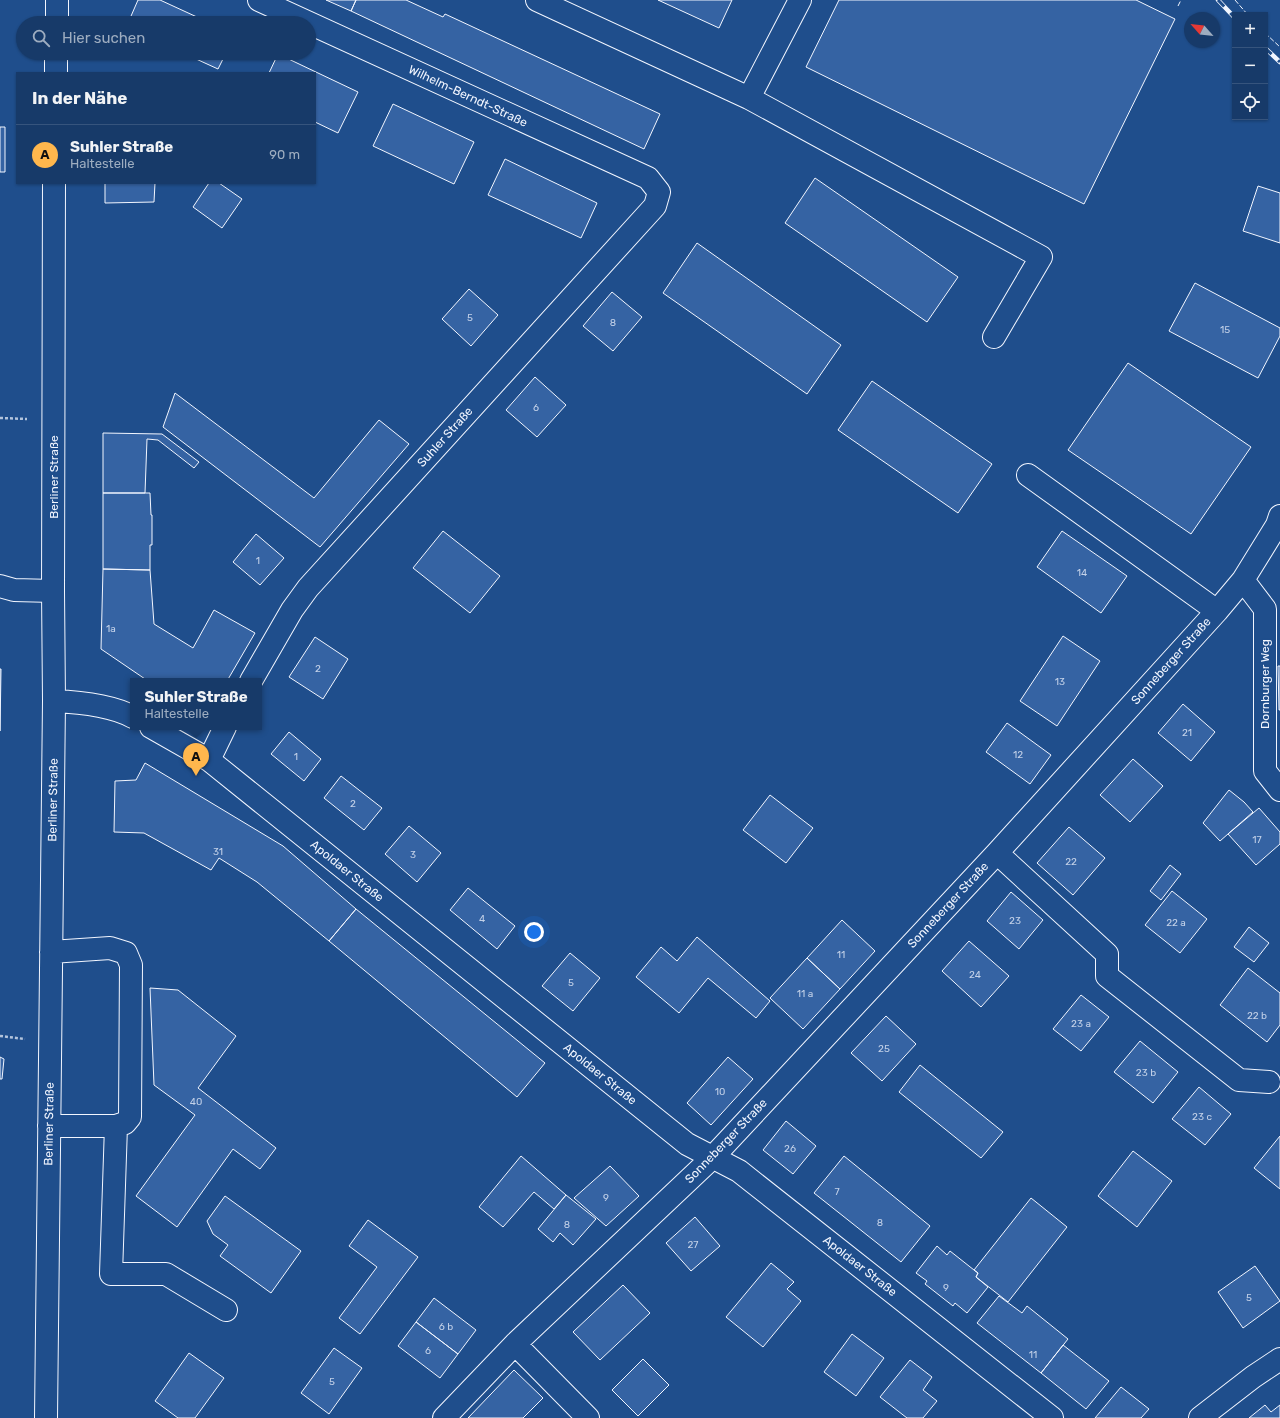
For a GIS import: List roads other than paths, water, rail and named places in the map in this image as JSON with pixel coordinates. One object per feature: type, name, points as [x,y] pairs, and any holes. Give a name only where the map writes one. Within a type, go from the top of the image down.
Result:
[{"type":"street","points":[[57,0],[57,16]]},
{"type":"street","name":"Wilhelm-Berndt-Straße","points":[[259,0],[294,16]]},
{"type":"street","points":[[537,0],[749,98],[1041,257],[994,337]]},
{"type":"street","points":[[749,98],[800,0]]},
{"type":"street","name":"Wilhelm-Berndt-Straße","points":[[316,26],[648,178],[659,192],[655,206]]},
{"type":"street","points":[[56,60],[56,72]]},
{"type":"street","name":"Berliner Straße","points":[[46,1418],[54,701],[54,184]]},
{"type":"street","name":"Suhler Straße","points":[[253,678],[292,610],[308,588],[655,206]]},
{"type":"street","name":"Sonneberger Straße","points":[[1028,475],[1217,611]]},
{"type":"street","name":"Sonneberger Straße","points":[[444,1418],[515,1344],[712,1158],[997,853],[1217,611],[1243,580],[1277,524],[1280,516]]},
{"type":"street","name":"Dornburger Weg","points":[[1243,580],[1265,609],[1264,771],[1280,790]]},
{"type":"street","points":[[0,586],[14,590],[54,590]]},
{"type":"street","points":[[54,701],[79,702],[122,711],[130,715]]},
{"type":"street","name":"Apoldaer Straße","points":[[155,730],[209,760],[687,1144],[739,1172],[1052,1418]]},
{"type":"street","points":[[209,760],[224,730]]},
{"type":"street","name":"Sonneberger Straße","points":[[997,853],[1107,954],[1107,976],[1239,1080],[1269,1082]]},
{"type":"street","points":[[49,1126],[116,1126],[125,1123],[130,1117],[131,965],[126,953],[110,948],[51,952]]},
{"type":"street","points":[[116,1126],[111,1274],[166,1274],[226,1310]]},
{"type":"street","points":[[515,1344],[588,1418]]},
{"type":"street","points":[[1200,1418],[1253,1377],[1280,1359]]},
{"type":"railway","points":[[1218,0],[1232,15]]},
{"type":"railway","points":[[1268,51],[1280,62]]},
{"type":"place","name":"Suhler Straße","points":[[196,776]]}]
